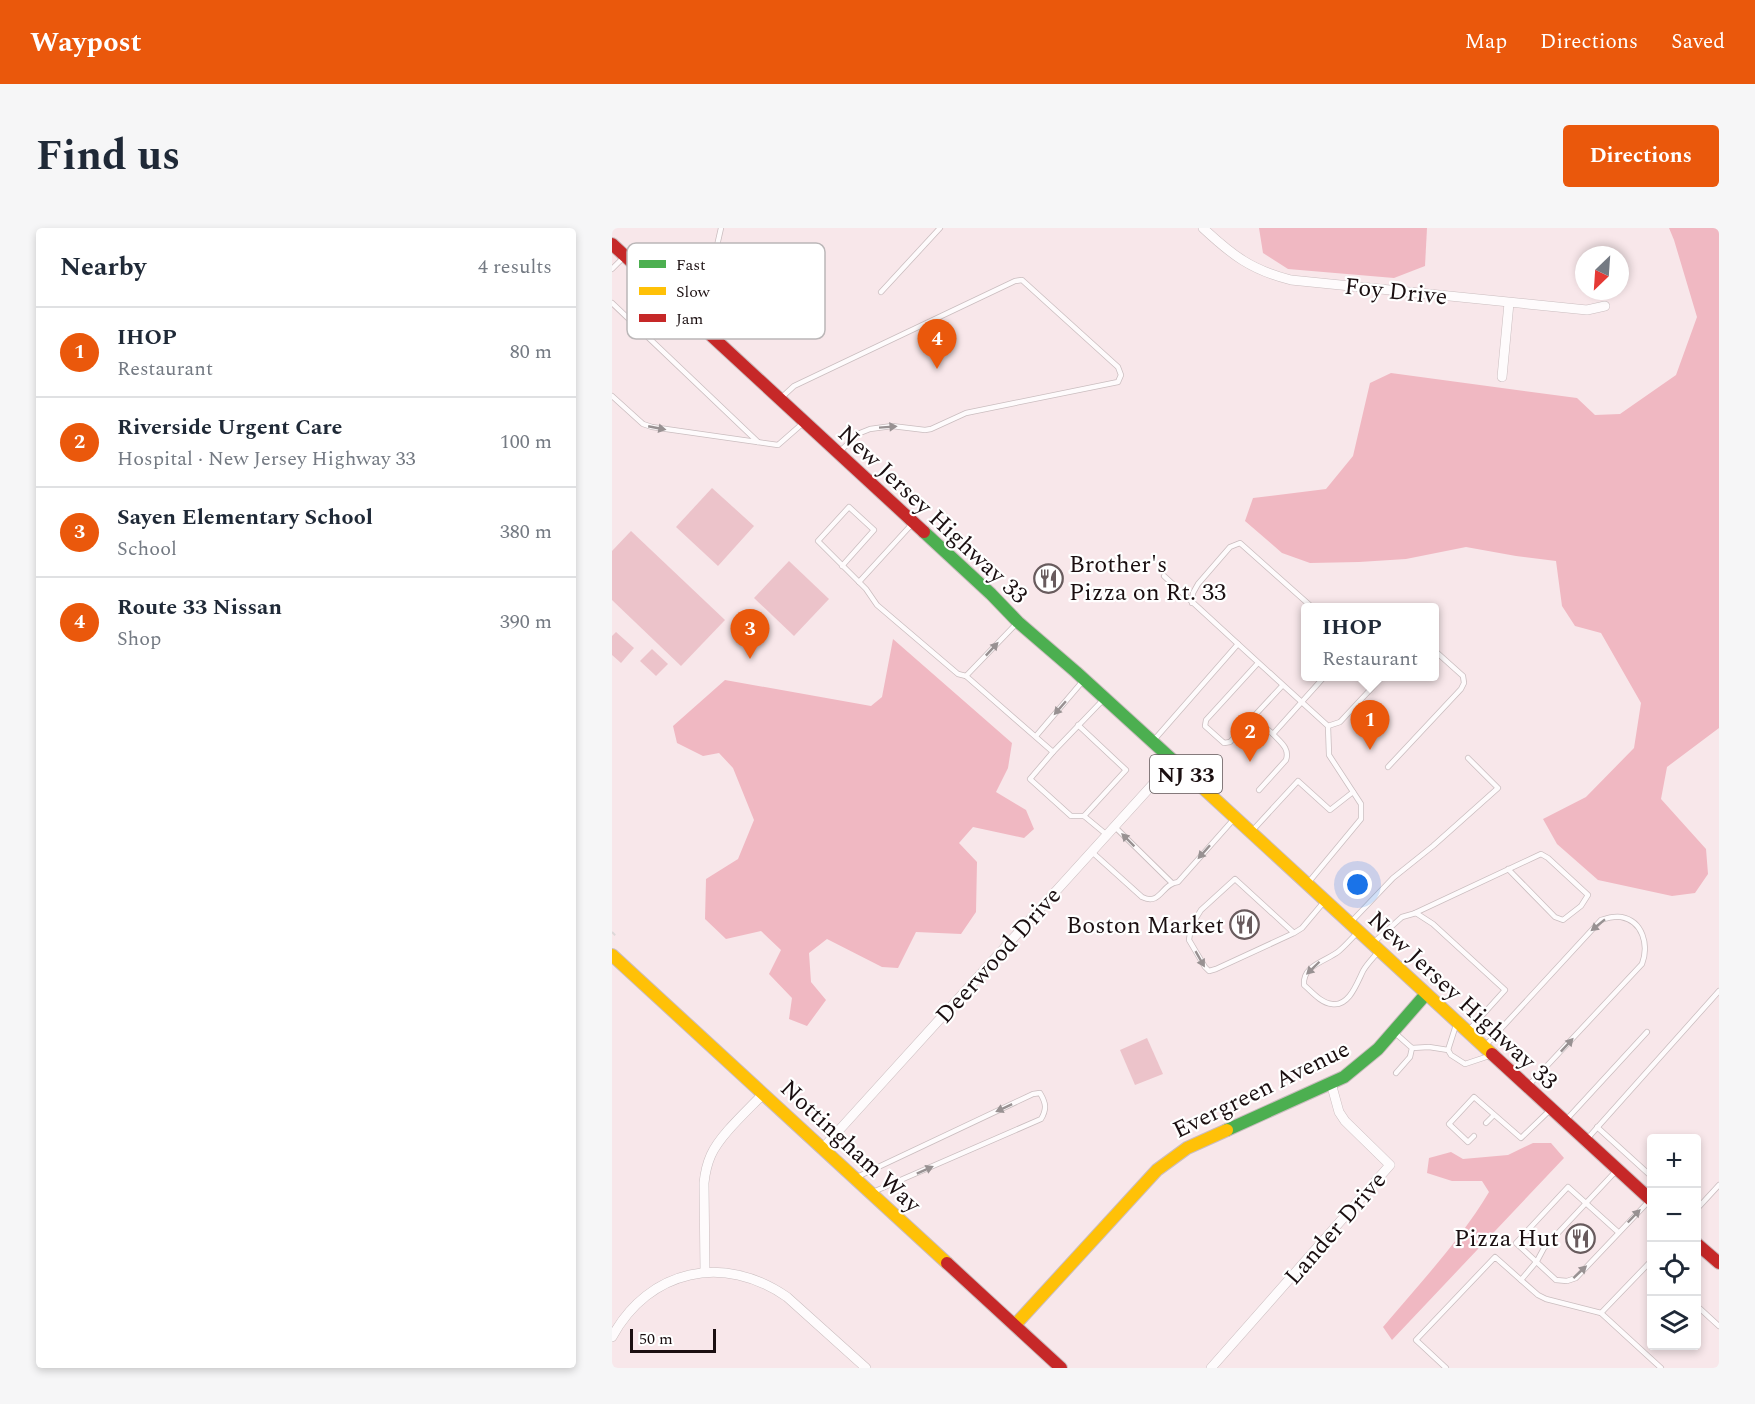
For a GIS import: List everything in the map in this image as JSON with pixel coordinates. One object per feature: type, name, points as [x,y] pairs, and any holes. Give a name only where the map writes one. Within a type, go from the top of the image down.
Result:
[{"type":"main road","name":"New Jersey Highway 33","points":[[612,244],[627,258]]},
{"type":"main road","name":"New Jersey Highway 33","points":[[714,339],[991,594],[1018,622],[1104,698],[1647,1197]]},
{"type":"main road","name":"Nottingham Way","points":[[612,955],[1061,1368]]},
{"type":"main road","name":"Evergreen Avenue","points":[[1015,1325],[1170,1158],[1187,1148],[1344,1077],[1377,1051],[1426,994]]},
{"type":"main road","points":[[1701,1247],[1719,1263]]},
{"type":"street","name":"Foy Drive","points":[[1203,228],[1237,258],[1272,275],[1291,280],[1587,310],[1605,306]]},
{"type":"street","points":[[1502,377],[1509,303]]},
{"type":"street","name":"Deerwood Drive","points":[[822,1149],[1173,762]]},
{"type":"street","name":"Lander Drive","points":[[1211,1368],[1390,1165],[1345,1121],[1339,1112],[1331,1083]]},
{"type":"street","points":[[705,1272],[704,1183],[706,1168],[718,1142],[763,1094]]},
{"type":"street","points":[[612,1337],[628,1312],[641,1299],[672,1281],[705,1272],[740,1274],[756,1279],[787,1297],[866,1368]]},
{"type":"lane","points":[[718,243],[721,228]]},
{"type":"lane","points":[[881,292],[940,228]]},
{"type":"lane","points":[[612,269],[627,261]]},
{"type":"lane","points":[[780,399],[794,386],[1015,281],[1022,280],[1118,368],[1121,375],[1118,382],[966,413],[931,429],[892,426],[870,429],[860,433],[838,453]]},
{"type":"lane","points":[[612,303],[627,317]]},
{"type":"lane","points":[[650,339],[759,442]]},
{"type":"lane","points":[[717,339],[721,346]]},
{"type":"lane","points":[[612,396],[643,424],[652,428],[778,445],[804,422]]},
{"type":"lane","points":[[842,566],[874,530],[849,507],[818,541],[842,566],[867,589],[877,605],[958,674],[966,676],[1053,752]]},
{"type":"lane","points":[[859,582],[913,522]]},
{"type":"lane","points":[[1192,603],[1193,593],[1198,584],[1230,547],[1240,543],[1307,603]]},
{"type":"lane","points":[[1164,576],[1328,726],[1329,755],[1362,804],[1361,819],[1307,885]]},
{"type":"lane","points":[[966,676],[1018,622]]},
{"type":"lane","points":[[1152,742],[1238,644]]},
{"type":"lane","points":[[1388,767],[1464,683],[1463,676],[1439,654]]},
{"type":"lane","points":[[1258,663],[1206,720],[1205,726],[1224,743],[1230,742],[1282,686]]},
{"type":"lane","points":[[1036,736],[1084,680]]},
{"type":"lane","points":[[1273,734],[1321,681]]},
{"type":"lane","points":[[1328,726],[1340,722],[1378,681]]},
{"type":"lane","points":[[1104,698],[1030,779],[1071,816],[1084,816],[1107,835]]},
{"type":"lane","points":[[1253,717],[1273,734],[1286,748],[1288,754],[1286,760],[1259,790]]},
{"type":"lane","points":[[1078,725],[1126,770],[1084,816]]},
{"type":"lane","points":[[1468,758],[1498,788],[1393,878],[1353,928],[1339,951],[1314,965],[1305,976],[1304,985],[1322,1001],[1337,1005],[1353,990],[1375,947],[1402,917],[1541,854],[1588,895],[1581,906],[1563,920],[1555,917],[1508,870]]},
{"type":"lane","points":[[1250,833],[1299,781],[1330,810],[1353,792]]},
{"type":"lane","points":[[1092,852],[1146,900],[1155,900],[1172,883],[1178,882],[1234,818]]},
{"type":"lane","points":[[1115,827],[1172,883]]},
{"type":"lane","points":[[1294,933],[1235,879],[1201,910],[1191,926],[1189,940],[1205,967],[1209,971],[1216,969],[1294,933],[1302,928],[1325,901]]},
{"type":"lane","points":[[1415,913],[1433,924],[1505,990],[1467,1032]]},
{"type":"lane","points":[[1394,1032],[1412,1048],[1429,1047],[1448,1050],[1451,1055],[1465,1064],[1488,1051],[1601,920],[1622,917],[1635,923],[1646,946],[1642,964],[1527,1088]]},
{"type":"lane","points":[[1585,1140],[1719,991]]},
{"type":"lane","points":[[1448,1050],[1457,1023]]},
{"type":"lane","points":[[1565,1121],[1647,1032]]},
{"type":"lane","points":[[1396,1073],[1410,1057],[1412,1048]]},
{"type":"lane","points":[[855,1178],[1033,1094],[1040,1094],[1046,1103],[1041,1119],[871,1193]]},
{"type":"lane","points":[[1474,1136],[1468,1142],[1449,1124],[1474,1097],[1521,1138],[1551,1109]]},
{"type":"lane","points":[[1486,1123],[1494,1115]]},
{"type":"lane","points":[[1597,1127],[1647,1172]]},
{"type":"lane","points":[[1521,1280],[1537,1261],[1544,1248],[1587,1203],[1621,1174],[1638,1164]]},
{"type":"lane","points":[[1701,1205],[1719,1185]]},
{"type":"lane","points":[[1618,1232],[1568,1187],[1516,1243],[1556,1280],[1567,1281],[1576,1278],[1618,1232],[1647,1205]]},
{"type":"lane","points":[[1446,1368],[1416,1341],[1495,1257],[1545,1299],[1601,1313],[1661,1368]]},
{"type":"lane","points":[[1601,1313],[1647,1266]]},
{"type":"lane","points":[[1701,1310],[1719,1326]]},
{"type":"path","points":[[612,932],[618,938]]},
{"type":"shaded area","points":[[1259,228],[1427,228],[1425,266],[1394,278],[1288,269],[1263,253]]},
{"type":"shaded area","points":[[1669,228],[1719,228],[1719,728],[1667,767],[1661,799],[1706,849],[1708,874],[1695,893],[1672,896],[1598,880],[1557,844],[1543,819],[1586,797],[1634,748],[1641,703],[1601,633],[1575,626],[1562,606],[1556,561],[1466,547],[1406,559],[1310,563],[1282,553],[1245,521],[1253,498],[1326,489],[1353,456],[1370,383],[1391,373],[1577,398],[1595,415],[1620,414],[1676,375],[1697,317]]},
{"type":"shaded area","points":[[712,488],[754,526],[718,566],[676,527]]},
{"type":"shaded area","points":[[631,531],[725,620],[681,666],[612,600],[612,551]]},
{"type":"shaded area","points":[[789,561],[829,599],[794,636],[754,598]]},
{"type":"shaded area","points":[[616,632],[634,648],[621,663],[612,655],[612,636]]},
{"type":"shaded area","points":[[893,639],[1012,743],[1008,768],[996,792],[1026,810],[1034,829],[1024,838],[973,827],[959,843],[977,862],[976,912],[961,934],[916,932],[898,968],[882,967],[827,939],[809,953],[811,982],[826,1000],[807,1026],[789,1019],[792,998],[769,974],[781,950],[761,931],[726,939],[705,919],[706,879],[738,859],[754,820],[733,768],[719,753],[703,756],[677,743],[673,726],[725,680],[871,706],[882,697]]},
{"type":"shaded area","points":[[652,649],[668,664],[656,676],[640,661]]},
{"type":"shaded area","points":[[1147,1038],[1163,1074],[1135,1085],[1120,1050]]},
{"type":"shaded area","points":[[1533,1143],[1551,1143],[1564,1158],[1392,1340],[1383,1327],[1452,1245],[1489,1192],[1482,1181],[1452,1181],[1427,1173],[1429,1158],[1451,1152],[1463,1159],[1508,1155]]},
{"type":"traffic: fast","points":[[924,532],[1018,622],[1178,765]]},
{"type":"traffic: fast","points":[[1227,1130],[1344,1077],[1378,1049],[1426,994]]},
{"type":"traffic: slow","points":[[1178,765],[1492,1054]]},
{"type":"traffic: slow","points":[[612,955],[947,1263]]},
{"type":"traffic: slow","points":[[1015,1325],[1157,1170],[1187,1148],[1227,1130]]},
{"type":"traffic: jam","points":[[612,244],[627,258]]},
{"type":"traffic: jam","points":[[715,339],[924,532]]},
{"type":"traffic: jam","points":[[1492,1054],[1647,1196]]},
{"type":"traffic: jam","points":[[1701,1247],[1719,1263]]},
{"type":"traffic: jam","points":[[947,1263],[1061,1368]]},
{"type":"place","name":"Route 33 Nissan","points":[[937,369]]},
{"type":"place","name":"Brother's Pizza on Rt. 33","points":[[1048,578]]},
{"type":"place","name":"Sayen Elementary School","points":[[750,659]]},
{"type":"place","name":"IHOP","points":[[1370,750]]},
{"type":"place","name":"Riverside Urgent Care","points":[[1250,762]]},
{"type":"place","name":"Boston Market","points":[[1245,925]]},
{"type":"place","name":"Pizza Hut","points":[[1580,1238]]}]
